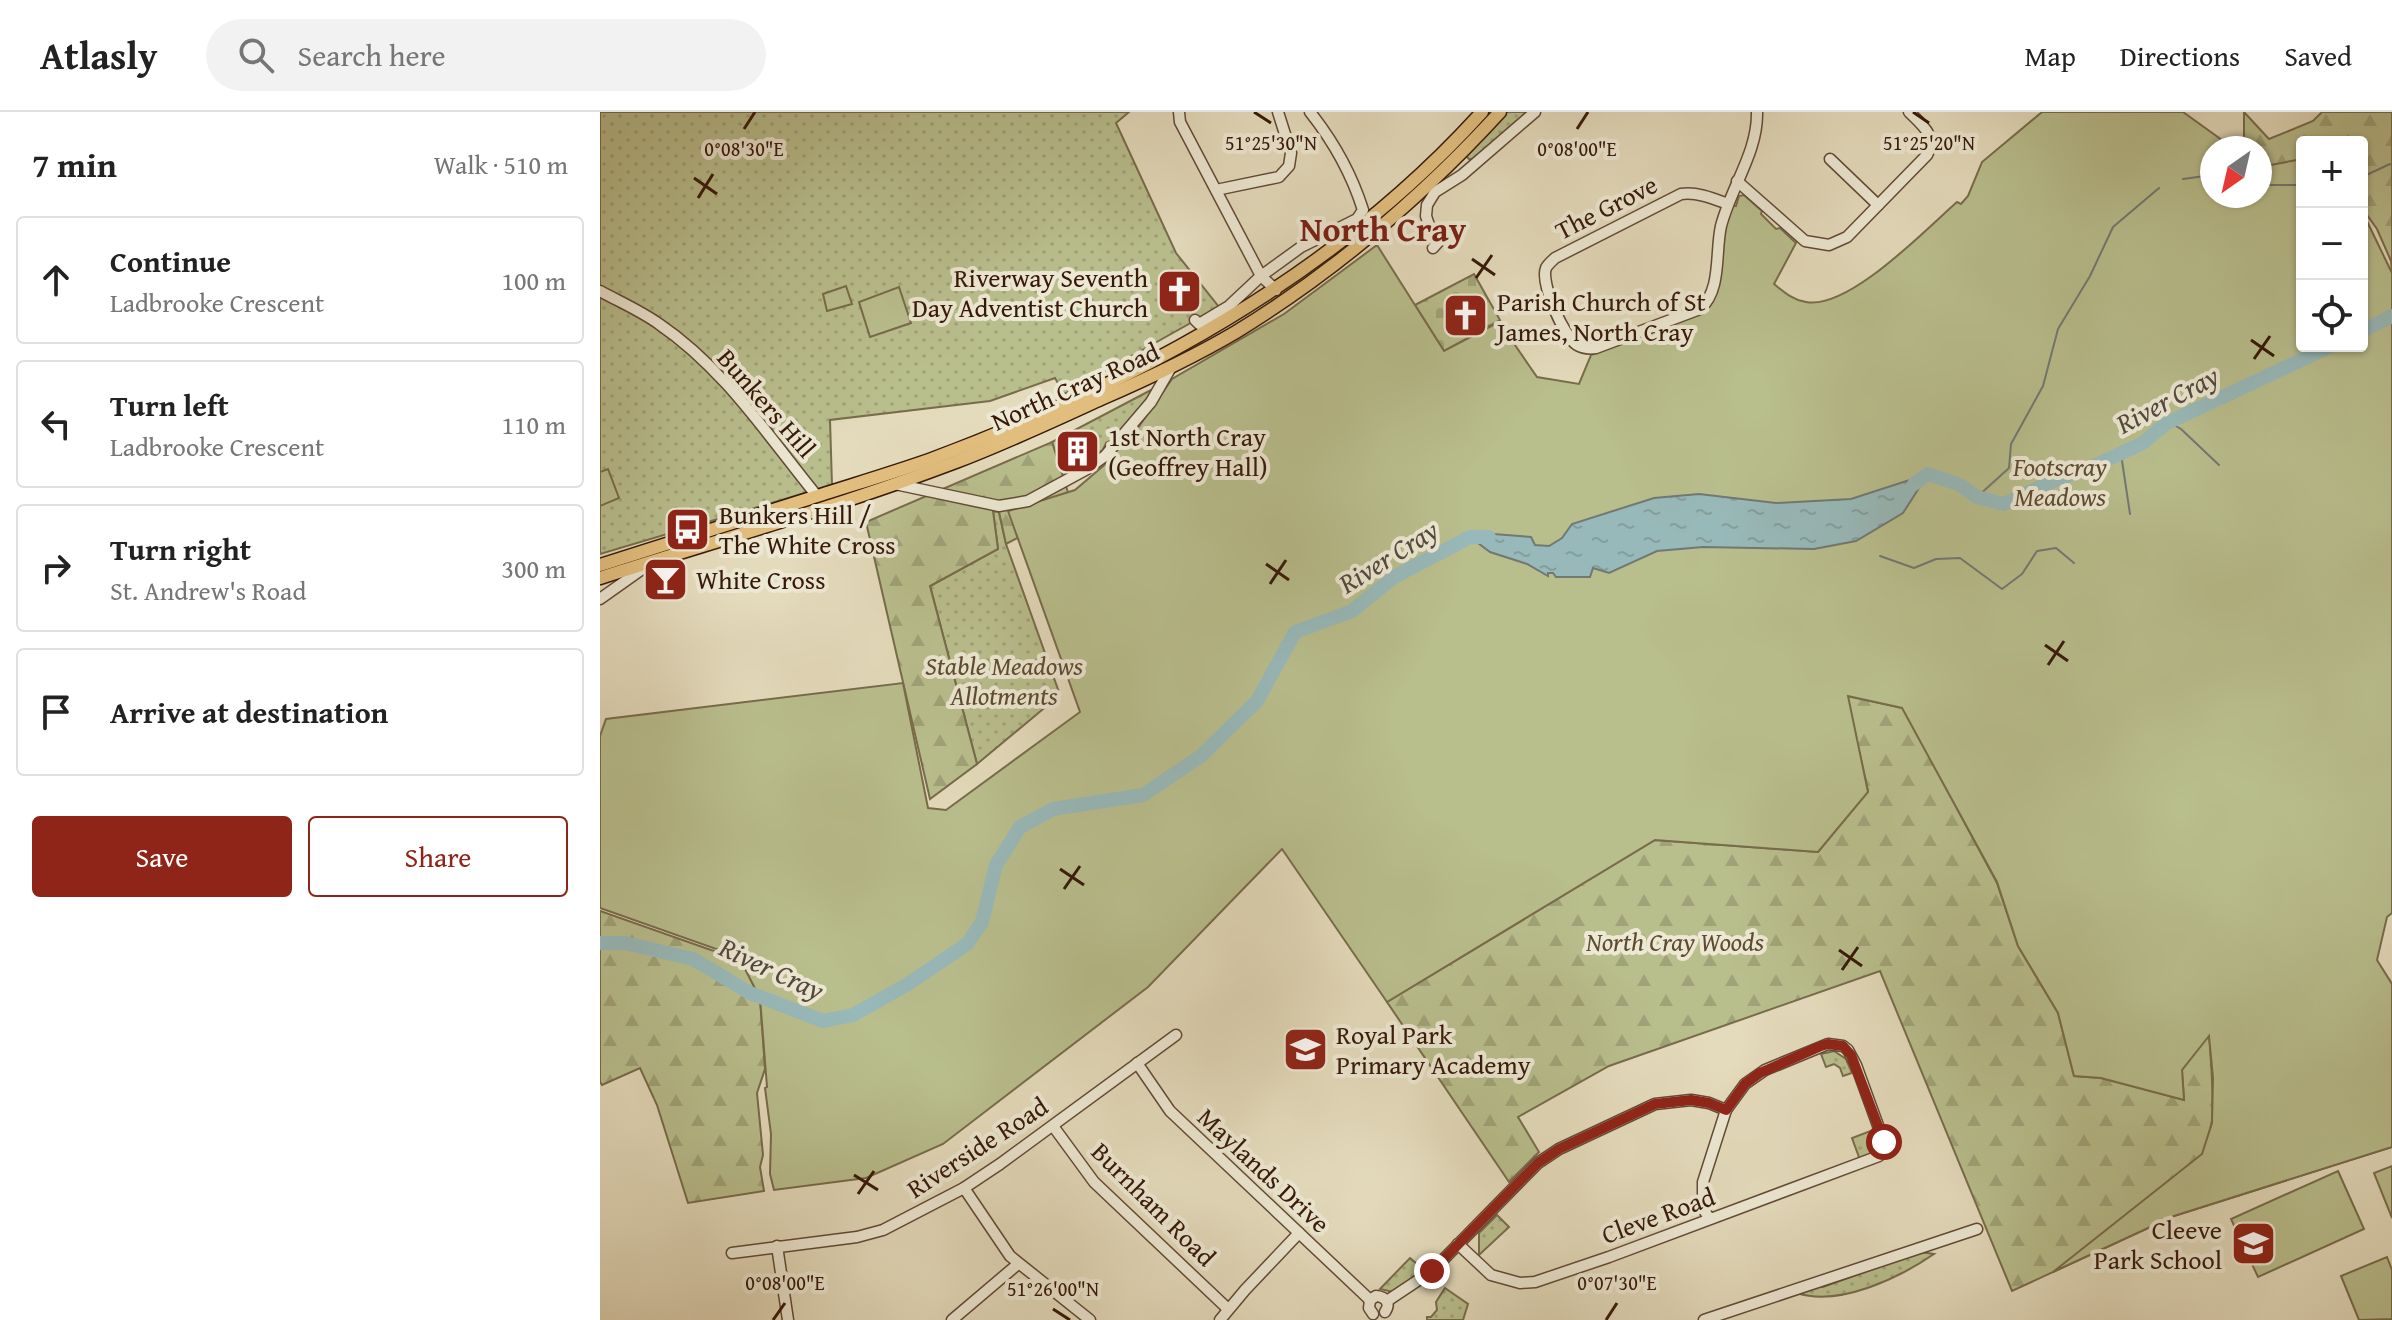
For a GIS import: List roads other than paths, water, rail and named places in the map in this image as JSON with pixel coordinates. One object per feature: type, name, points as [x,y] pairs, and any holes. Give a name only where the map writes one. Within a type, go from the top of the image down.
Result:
[{"type":"main road","name":"North Cray Road","points":[[600,565],[928,460],[1110,384],[1276,290],[1386,207],[1482,112]]},
{"type":"main road","name":"North Cray Road","points":[[600,578],[895,484],[1008,442],[1170,369],[1279,305],[1341,259],[1394,217],[1500,112]]},
{"type":"street","points":[[1179,112],[1180,122],[1261,276],[1276,290]]},
{"type":"street","points":[[1216,190],[1279,177],[1289,166],[1291,153],[1278,112]]},
{"type":"street","points":[[1195,320],[1199,324],[1229,306],[1261,276],[1301,247],[1357,219],[1363,210],[1359,194],[1342,161],[1310,112]]},
{"type":"street","points":[[1440,244],[1426,216],[1427,205],[1435,192],[1462,175],[1535,112]]},
{"type":"street","name":"The Grove","points":[[1728,204],[1693,192],[1681,194],[1555,258],[1546,269],[1545,286],[1569,337],[1576,345],[1587,350],[1596,348],[1700,309],[1708,302],[1712,293],[1720,229],[1756,132],[1757,112]]},
{"type":"street","points":[[1737,181],[1805,241],[1829,245],[1847,237],[1927,155],[1931,138],[1909,112]]},
{"type":"street","points":[[1830,159],[1878,205]]},
{"type":"street","name":"Bunkers Hill","points":[[600,291],[661,325],[707,365],[730,387],[817,496]]},
{"type":"street","points":[[895,484],[999,506],[1028,501],[1087,469],[1108,453],[1151,402],[1170,369]]},
{"type":"street","points":[[603,597],[653,561]]},
{"type":"street","name":"Riverside Road","points":[[732,1253],[857,1237],[883,1230],[964,1188],[1176,1035]]},
{"type":"street","name":"Cleve Road","points":[[1458,1244],[1491,1275],[1520,1283],[1535,1282],[1883,1152],[1884,1142],[1856,1065],[1843,1046],[1821,1046],[1760,1073],[1745,1084],[1726,1110]]},
{"type":"street","name":"Maylands Drive","points":[[1137,1063],[1170,1111],[1370,1300]]},
{"type":"street","points":[[1389,1311],[1383,1296],[1370,1300],[1372,1317],[1389,1311],[1538,1163],[1559,1149],[1655,1104],[1691,1100],[1726,1110],[1703,1182],[1703,1209],[1710,1219]]},
{"type":"street","name":"Burnham Road","points":[[1053,1126],[1094,1182],[1228,1309]]},
{"type":"street","points":[[964,1188],[999,1242],[1018,1264],[1090,1320]]},
{"type":"street","points":[[1704,1320],[1726,1316],[1977,1229]]},
{"type":"street","points":[[1220,1320],[1299,1233]]},
{"type":"street","points":[[777,1246],[788,1320]]},
{"type":"street","points":[[952,1320],[1018,1264]]},
{"type":"water","points":[[1928,474],[1903,513],[1856,541],[1814,549],[1703,547],[1657,551],[1609,573],[1593,568],[1590,577],[1556,577],[1553,573],[1548,573],[1548,576],[1527,564],[1490,552],[1470,537],[1480,533],[1531,537],[1535,545],[1549,546],[1562,538],[1572,524],[1654,498],[1699,494],[1776,503],[1851,499]]},
{"type":"waterway","points":[[2368,174],[2390,164]]},
{"type":"waterway","points":[[2183,179],[2200,177]]},
{"type":"waterway","points":[[2272,185],[2296,185]]},
{"type":"waterway","points":[[1977,497],[2009,468],[2011,444],[2043,386],[2058,329],[2090,276],[2113,227],[2159,188]]},
{"type":"waterway","name":"River Cray","points":[[2368,328],[2392,316]]},
{"type":"waterway","name":"River Cray","points":[[1914,484],[1928,474],[1960,485],[1977,497],[2004,504],[2143,443],[2165,424],[2318,352]]},
{"type":"waterway","points":[[2169,422],[2181,429],[2219,465]]},
{"type":"waterway","points":[[2121,454],[2130,514]]},
{"type":"waterway","name":"River Cray","points":[[600,943],[625,943],[693,959],[750,993],[823,1021],[853,1015],[908,984],[967,944],[982,922],[996,865],[1020,827],[1053,809],[1143,795],[1201,756],[1257,701],[1295,632],[1352,611],[1394,577],[1470,537],[1489,537]]},
{"type":"waterway","points":[[1880,556],[1914,568],[1936,559],[1960,558],[2002,589],[2022,574],[2037,551],[2056,548],[2074,563]]},
{"type":"place","name":"Riverway Seventh Day Adventist Church","points":[[1179,292]]},
{"type":"place","name":"Parish Church of St James, North Cray","points":[[1466,316]]},
{"type":"place","name":"1st North Cray (Geoffrey Hall)","points":[[1077,451]]},
{"type":"place","name":"Bunkers Hill / The White Cross","points":[[688,529]]},
{"type":"place","name":"White Cross","points":[[665,579]]},
{"type":"place","name":"Royal Park Primary Academy","points":[[1305,1049]]},
{"type":"place","name":"Cleeve Park School","points":[[2253,1244]]},
{"type":"district","name":"North Cray","points":[[1383,228]]},
{"type":"park label","name":"Footscray Meadows","points":[[2060,481]]},
{"type":"park label","name":"Stable Meadows Allotments","points":[[1004,680]]},
{"type":"park label","name":"North Cray Woods","points":[[1675,941]]}]
